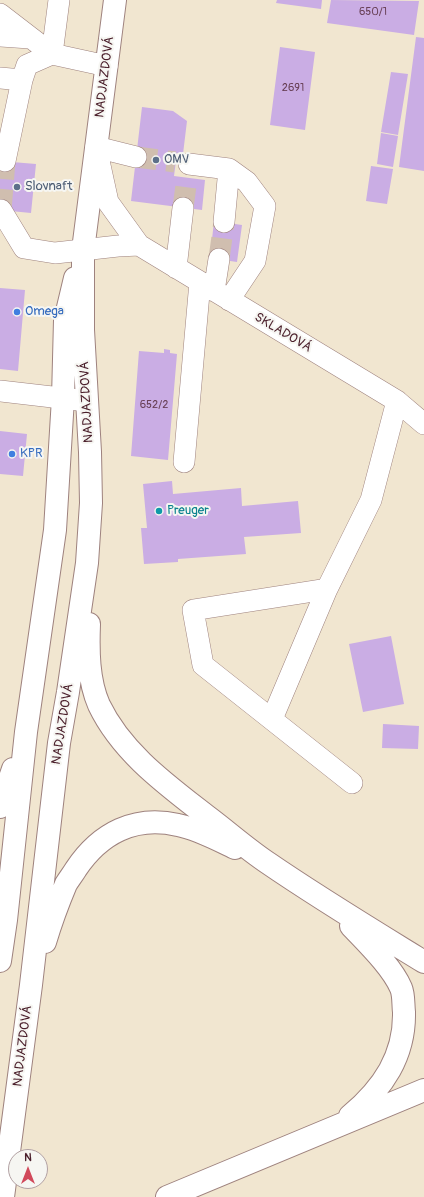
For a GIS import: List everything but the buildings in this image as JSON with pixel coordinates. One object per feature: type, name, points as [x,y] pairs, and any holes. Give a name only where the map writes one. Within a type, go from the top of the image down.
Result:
[{"type":"main road","name":"NADJAZDOVÁ","points":[[3,1197],[31,985],[59,743],[87,563],[91,503],[90,452],[83,330],[83,250],[115,1]]},
{"type":"main road","name":"NADJAZDOVÁ","points":[[0,961],[6,920],[26,732],[55,530],[63,398],[65,320],[69,298],[83,250]]},
{"type":"main road","points":[[87,563],[90,600],[88,641],[94,692],[112,727],[126,745],[157,777],[267,862],[424,962]]},
{"type":"main road","points":[[0,807],[26,732]]},
{"type":"main road","points":[[31,985],[52,919],[67,883],[83,859],[96,846],[122,828],[150,822],[178,825],[193,829],[267,862]]},
{"type":"main road","points":[[328,902],[371,947],[395,976],[401,989],[403,1001],[404,1026],[398,1050],[389,1072],[368,1100],[339,1125]]},
{"type":"main road","points":[[167,1197],[424,1090]]},
{"type":"street","points":[[52,54],[59,0]]},
{"type":"street","points":[[0,14],[52,54],[107,66]]},
{"type":"street","points":[[0,36],[30,38]]},
{"type":"street","points":[[5,161],[22,80],[27,65],[52,54]]},
{"type":"street","points":[[0,78],[22,80]]},
{"type":"street","points":[[96,147],[136,157]]},
{"type":"street","name":"SKLADOVÁ","points":[[96,147],[108,202],[139,246],[397,401],[424,424]]},
{"type":"street","points":[[184,168],[229,169],[247,182],[265,206],[255,261],[215,291]]},
{"type":"street","points":[[224,222],[229,169]]},
{"type":"street","points":[[176,268],[183,208]]},
{"type":"street","points":[[1,210],[24,248],[55,253],[118,246],[139,246]]},
{"type":"street","points":[[184,462],[215,291],[219,259]]},
{"type":"street","points":[[0,392],[87,401]]},
{"type":"street","points":[[272,719],[327,589],[371,500],[397,401]]},
{"type":"street","points":[[327,589],[193,610],[203,665],[352,783]]},
{"type":"tunnel","points":[[136,157],[175,162]]},
{"type":"tunnel","points":[[1,210],[5,161]]},
{"type":"tunnel","points":[[183,208],[187,178]]},
{"type":"tunnel","points":[[219,259],[224,222]]},
{"type":"place","name":"OMV","points":[[156,160]]},
{"type":"place","name":"Slovnaft","points":[[17,187]]},
{"type":"place","name":"Omega","points":[[17,312]]},
{"type":"place","name":"KPR","points":[[12,454]]},
{"type":"place","name":"Preuger","points":[[159,511]]}]
